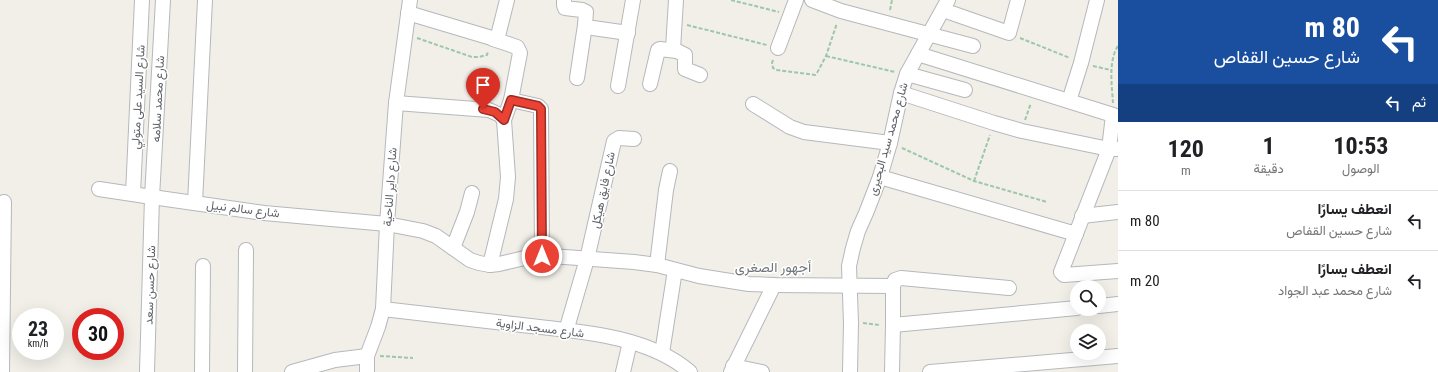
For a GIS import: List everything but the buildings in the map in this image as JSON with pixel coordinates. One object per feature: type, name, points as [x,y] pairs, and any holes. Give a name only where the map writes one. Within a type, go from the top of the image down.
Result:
[{"type":"street","name":"شارع السيد على متولي","points":[[133,194],[142,0]]},
{"type":"street","name":"شارع محمد سلامه","points":[[152,197],[163,0]]},
{"type":"street","points":[[195,203],[205,0]]},
{"type":"street","points":[[564,0],[565,8],[582,10],[586,12],[577,78]]},
{"type":"street","points":[[618,86],[633,0]]},
{"type":"street","points":[[676,0],[673,47],[676,52]]},
{"type":"street","points":[[778,48],[796,0]]},
{"type":"street","points":[[812,0],[841,11],[973,46]]},
{"type":"street","points":[[946,5],[1009,33],[1018,0]]},
{"type":"street","points":[[1069,101],[1081,63],[1097,0]]},
{"type":"street","points":[[493,39],[498,36],[506,4]]},
{"type":"street","name":"شارع محمد سيد البحيرى","points":[[850,372],[851,323],[849,266],[853,248],[858,231],[880,177],[907,74],[946,5]]},
{"type":"street","points":[[409,7],[493,39],[514,45],[520,49],[511,100],[504,120],[507,188],[490,265],[542,256],[611,260],[657,265],[724,281],[774,285],[893,286]]},
{"type":"street","name":"شارع داير الناحية","points":[[367,372],[367,356],[383,309],[387,224],[396,103],[409,7]]},
{"type":"street","points":[[584,25],[587,27],[628,33]]},
{"type":"street","points":[[650,84],[658,50],[660,49],[685,55],[685,69],[700,74]]},
{"type":"street","points":[[918,54],[1113,115],[1114,149],[1082,216],[1061,270],[1062,274],[1118,271]]},
{"type":"street","points":[[907,74],[965,90]]},
{"type":"street","points":[[901,93],[1022,131],[1114,149]]},
{"type":"street","points":[[511,100],[538,106],[541,109],[542,256]]},
{"type":"street","points":[[396,103],[489,110],[495,112],[504,120]]},
{"type":"street","points":[[753,104],[790,127],[804,132],[890,143]]},
{"type":"street","name":"شارع فايق هيكل","points":[[588,259],[614,141],[619,138],[634,139]]},
{"type":"street","points":[[657,265],[666,190],[670,171]]},
{"type":"street","points":[[880,177],[1076,234]]},
{"type":"street","name":"شارع سالم نبيل","points":[[99,189],[264,213],[387,224],[423,231],[436,236],[470,260],[490,265]]},
{"type":"street","points":[[453,248],[463,224],[472,193]]},
{"type":"street","name":"شارع حسن سعد","points":[[147,372],[152,197]]},
{"type":"street","points":[[2,372],[4,202]]},
{"type":"street","points":[[1082,216],[1118,212]]},
{"type":"street","points":[[246,250],[246,372]]},
{"type":"street","points":[[566,331],[588,259]]},
{"type":"street","points":[[202,372],[203,266]]},
{"type":"street","points":[[662,353],[675,270]]},
{"type":"street","points":[[892,372],[894,326],[893,286],[895,280],[901,278],[1009,288]]},
{"type":"street","points":[[762,372],[732,369],[774,285]]},
{"type":"street","points":[[1106,305],[1118,304]]},
{"type":"street","name":"شارع مسجد الزاوية","points":[[383,309],[566,331],[630,342],[662,353],[690,372]]},
{"type":"street","points":[[894,326],[1070,309]]},
{"type":"street","points":[[623,372],[630,342]]},
{"type":"street","points":[[292,372],[329,361],[367,356]]},
{"type":"street","points":[[930,372],[1118,356]]},
{"type":"path","points":[[731,0],[790,15]]},
{"type":"path","points":[[675,22],[778,48],[772,63],[773,68],[777,70],[815,75],[817,74],[826,56],[841,11]]},
{"type":"path","points":[[1009,33],[1081,63],[1111,70]]},
{"type":"path","points":[[405,34],[479,58],[486,55],[493,39]]},
{"type":"path","points":[[1113,115],[1111,70],[1118,46]]},
{"type":"path","points":[[826,56],[907,74]]},
{"type":"path","points":[[1022,131],[1035,90]]},
{"type":"path","points":[[974,181],[994,123]]},
{"type":"path","points":[[890,143],[974,181],[1047,202]]},
{"type":"path","points":[[851,323],[894,326]]},
{"type":"path","points":[[367,356],[413,358]]},
{"type":"district","name":"أجهور الصغرى","points":[[773,267]]},
{"type":"route","points":[[483,109],[495,112],[504,120],[510,107],[511,100],[538,106],[541,109],[542,256]]}]
